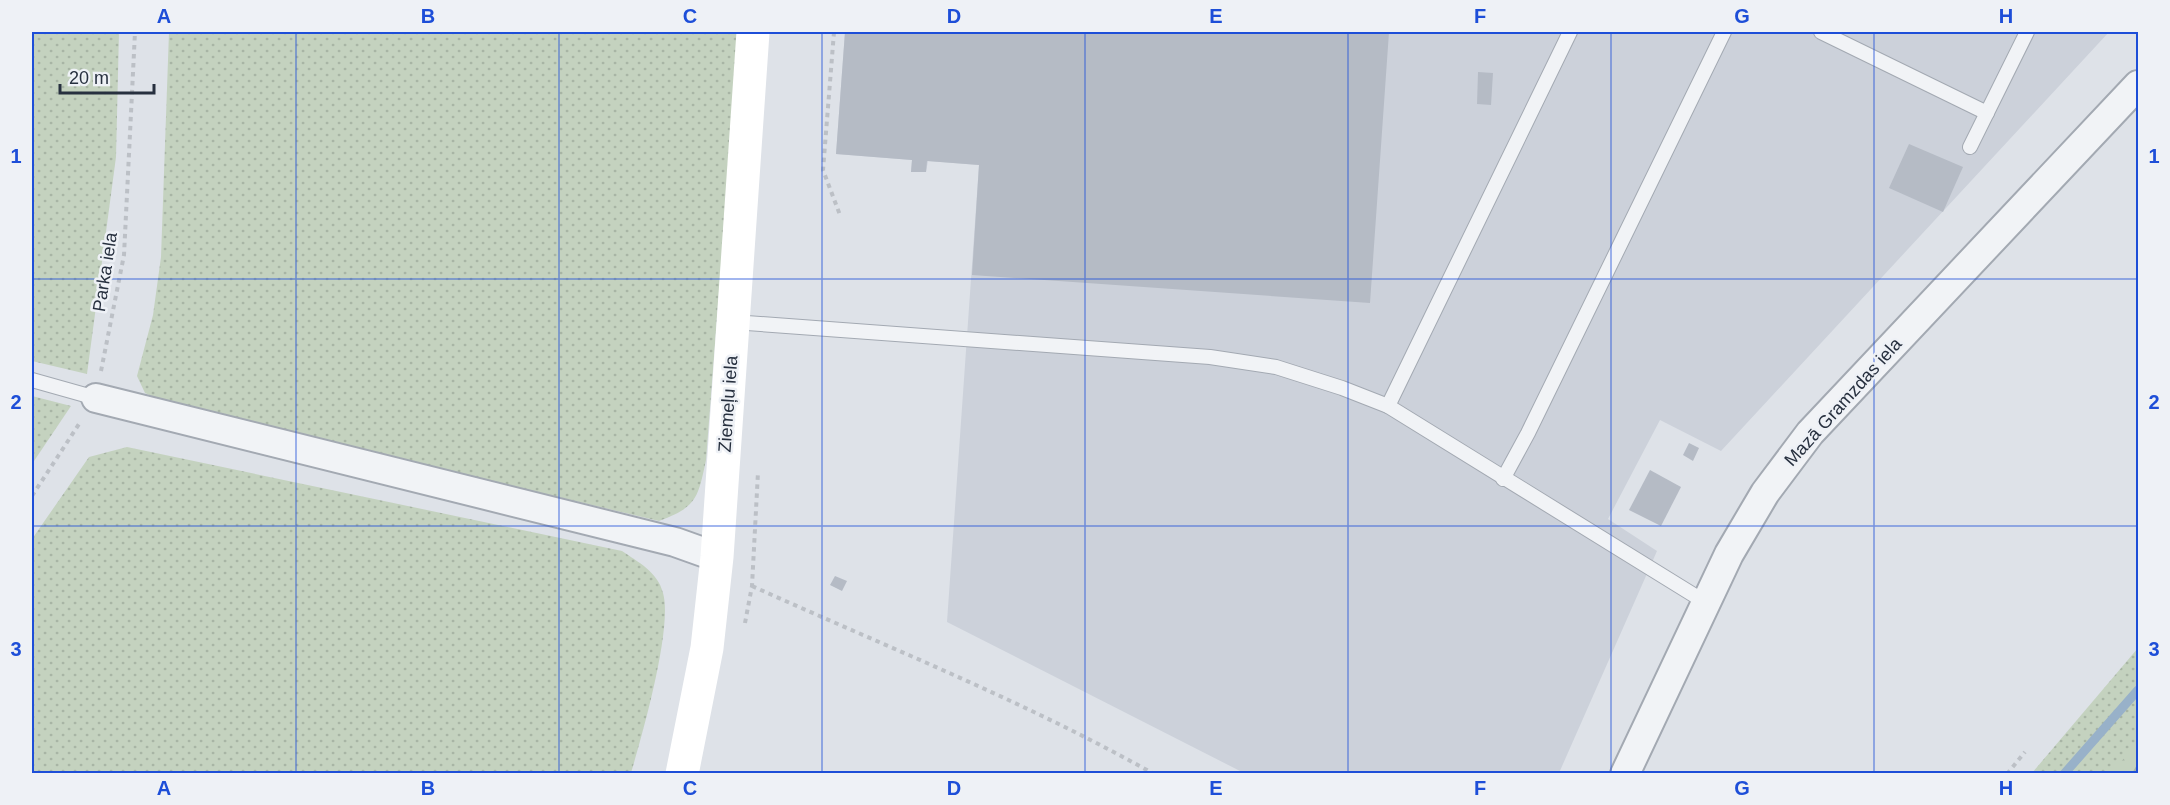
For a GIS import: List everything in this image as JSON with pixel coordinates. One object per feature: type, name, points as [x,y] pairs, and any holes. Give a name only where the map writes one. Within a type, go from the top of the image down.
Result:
[{"type":"street","name":"Ziemeļu iela","points":[[682,774],[707,648],[717,557],[753,32]]},
{"type":"street","name":"Mazā Gramzdas iela","points":[[1625,774],[1705,602],[1765,493],[1810,434],[2139,85]]},
{"type":"street","points":[[96,398],[675,542],[717,557]]},
{"type":"lane","points":[[1388,406],[1570,32]]},
{"type":"lane","points":[[1503,478],[1528,433],[1724,32]]},
{"type":"lane","points":[[1821,32],[1988,113]]},
{"type":"lane","points":[[1970,147],[2027,32]]},
{"type":"lane","points":[[733,322],[1248,361],[1307,376],[1388,406],[1705,602]]},
{"type":"lane","points":[[32,380],[96,398]]},
{"type":"path","name":"Parka iela","points":[[32,496],[96,398],[124,255],[135,32]]},
{"type":"path","points":[[834,32],[823,170],[840,215]]},
{"type":"path","points":[[717,557],[752,586],[991,689],[1094,740],[1154,774]]},
{"type":"path","points":[[2007,774],[2025,752]]},
{"type":"shaded area","points":[[845,32],[2109,32],[1721,451],[1660,420],[1608,519],[1657,551],[1559,773],[1244,773],[947,622],[979,165],[928,161],[926,172],[911,172],[912,160],[836,154]]},
{"type":"green space","points":[[32,32],[119,32],[116,157],[87,374],[32,361]]},
{"type":"green space","points":[[169,32],[739,32],[706,460],[701,484],[694,500],[681,511],[659,521],[171,405],[145,393],[137,376],[153,315],[161,257]]},
{"type":"green space","points":[[32,396],[71,406],[32,464]]},
{"type":"green space","points":[[127,447],[622,551],[647,568],[657,579],[663,593],[665,609],[664,630],[655,682],[631,773],[32,773],[32,539],[89,457]]},
{"type":"green space","points":[[2138,648],[2138,773],[2032,773]]},
{"type":"green space","points":[[2138,744],[2138,773],[2110,773]]},
{"type":"building","points":[[845,32],[1389,32],[1370,303],[972,275],[979,165],[927,161],[926,172],[911,172],[912,160],[836,154]]},
{"type":"building","points":[[1478,72],[1493,73],[1491,105],[1477,104]]},
{"type":"building","points":[[1909,144],[1963,167],[1943,212],[1889,188]]},
{"type":"building","points":[[1689,443],[1699,448],[1693,461],[1683,455]]},
{"type":"building","points":[[1650,470],[1681,487],[1661,526],[1629,510]]},
{"type":"building","points":[[835,576],[847,581],[842,591],[830,585]]},
{"type":"waterway","points":[[2064,774],[2138,690]]}]
